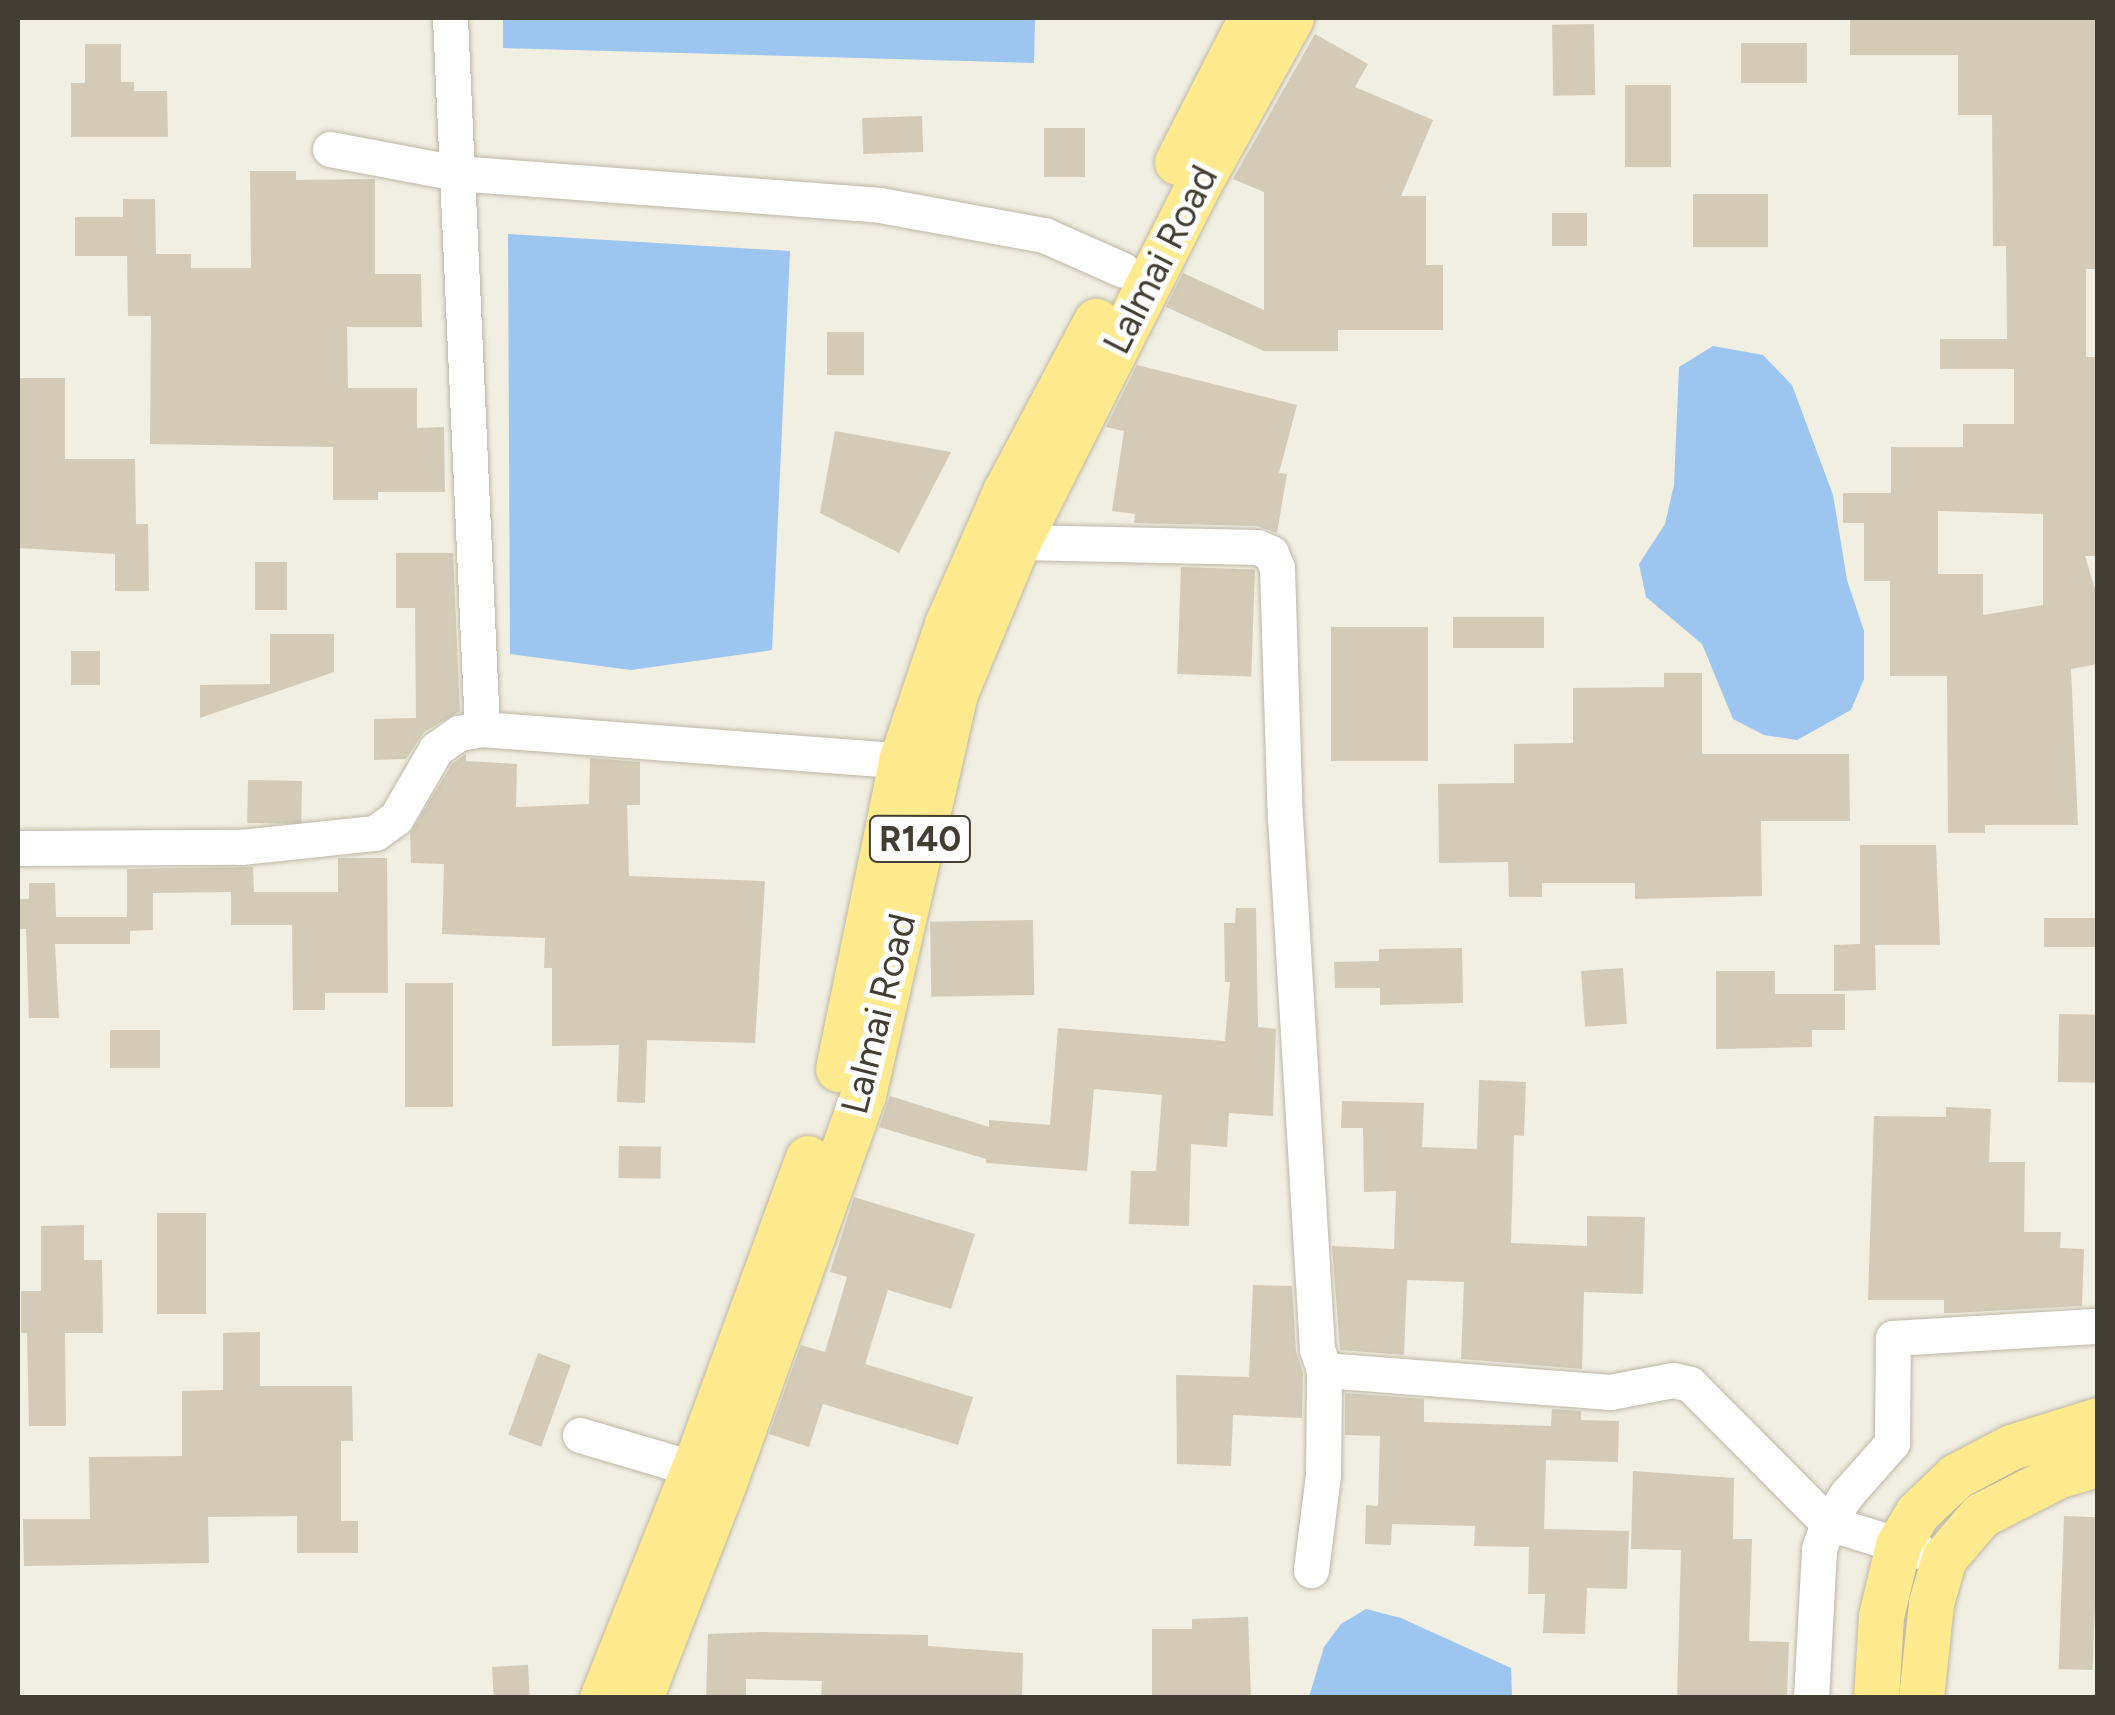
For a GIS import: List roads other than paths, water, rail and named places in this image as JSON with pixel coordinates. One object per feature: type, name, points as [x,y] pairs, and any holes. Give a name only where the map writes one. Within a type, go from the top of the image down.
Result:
[{"type":"main road","name":"Lalmai Road","points":[[640,1698],[835,1084],[920,761],[946,624],[998,508],[1251,18]]},
{"type":"main road","name":"Lalmai Road","points":[[920,761],[955,693],[1018,542],[1196,191],[1291,18]]},
{"type":"main road","points":[[1876,1698],[1881,1616],[1898,1545],[1918,1513],[1956,1476],[2012,1447],[2098,1420]]},
{"type":"main road","points":[[1921,1698],[1931,1603],[1944,1558],[1980,1514],[2058,1476],[2098,1464]]},
{"type":"main road","name":"Lalmai Road","points":[[602,1698],[710,1473]]},
{"type":"street","points":[[450,18],[482,729]]},
{"type":"street","points":[[330,149],[457,172],[880,205],[1044,234],[1123,270]]},
{"type":"street","points":[[1018,542],[1258,548],[1271,553],[1276,568],[1285,818],[1317,1349],[1324,1370],[1323,1475],[1311,1570]]},
{"type":"street","points":[[18,848],[242,847],[375,833],[396,818],[436,749],[459,732],[482,729],[920,761]]},
{"type":"street","points":[[1812,1698],[1819,1549],[1828,1523],[1892,1443],[1893,1338],[2098,1326]]},
{"type":"street","points":[[1324,1370],[1610,1392],[1673,1380],[1690,1384],[1828,1523],[1944,1558]]},
{"type":"street","points":[[580,1435],[710,1473]]},
{"type":"water","points":[[503,18],[1035,18],[1034,63],[503,48]]},
{"type":"water","points":[[508,234],[790,251],[772,650],[631,670],[510,654]]},
{"type":"water","points":[[1713,346],[1763,355],[1792,385],[1833,495],[1847,580],[1864,631],[1864,679],[1851,710],[1797,740],[1764,735],[1733,719],[1702,644],[1646,597],[1639,564],[1665,524],[1674,485],[1679,367]]},
{"type":"water","points":[[1366,1609],[1401,1618],[1511,1668],[1512,1697],[1309,1697],[1324,1647],[1341,1624]]}]
